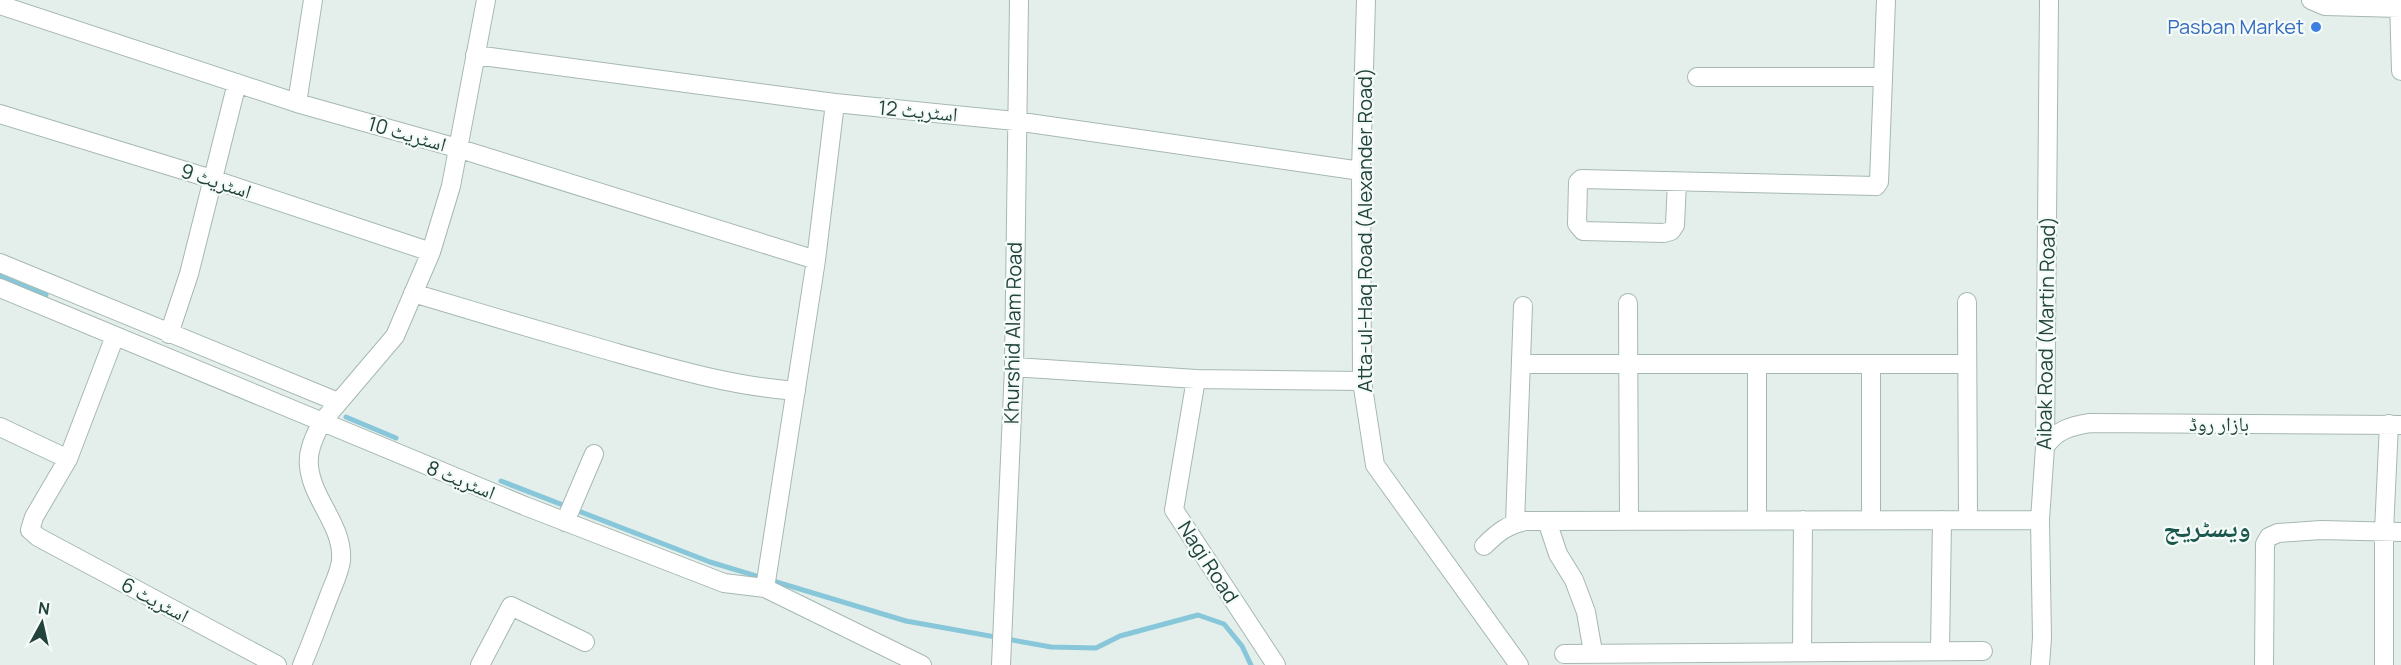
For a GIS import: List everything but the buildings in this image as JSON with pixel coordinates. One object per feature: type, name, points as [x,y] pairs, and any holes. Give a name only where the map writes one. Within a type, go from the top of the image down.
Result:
[{"type":"street","points":[[297,103],[313,0]]},
{"type":"street","points":[[302,665],[341,561],[333,524],[323,505],[309,467],[314,437],[321,423],[395,336],[431,252],[451,186],[486,0]]},
{"type":"street","name":"Khurshid Alam Road","points":[[1001,665],[1014,367],[1019,0]]},
{"type":"street","name":"Atta-ul-Haq Road (Alexander Road)","points":[[1366,0],[1361,171],[1362,381],[1375,465],[1519,665]]},
{"type":"street","points":[[1677,182],[1674,225],[1671,231],[1664,234],[1583,231],[1576,224],[1578,182],[1581,179],[1876,186],[1880,182],[1886,0]]},
{"type":"street","name":"Aibak Road (Martin Road)","points":[[2040,665],[2042,638],[2040,520],[2045,447],[2049,0]]},
{"type":"street","points":[[2311,0],[2325,6],[2399,4],[2401,71]]},
{"type":"street","name":"اسٹریٹ 10","points":[[0,5],[297,103],[457,148],[816,260]]},
{"type":"street","name":"اسٹریٹ 12","points":[[475,56],[836,103],[1016,121],[1361,171]]},
{"type":"street","points":[[1697,77],[1883,77]]},
{"type":"street","points":[[170,334],[186,284],[237,83]]},
{"type":"street","points":[[767,580],[816,260],[836,103]]},
{"type":"street","name":"اسٹریٹ 9","points":[[0,114],[212,178],[431,252]]},
{"type":"street","points":[[0,263],[170,334],[344,395]]},
{"type":"street","name":"اسٹریٹ 8","points":[[0,288],[321,423],[569,512],[724,583],[767,580],[922,665]]},
{"type":"street","points":[[413,293],[719,380],[759,388],[796,391]]},
{"type":"street","points":[[1967,302],[1968,520]]},
{"type":"street","points":[[1628,303],[1629,521]]},
{"type":"street","points":[[1515,523],[1523,306]]},
{"type":"street","points":[[0,427],[68,459],[115,336]]},
{"type":"street","points":[[1521,364],[1967,364]]},
{"type":"street","points":[[1757,364],[1757,520]]},
{"type":"street","points":[[1871,364],[1871,520]]},
{"type":"street","points":[[1014,367],[1196,379],[1362,381]]},
{"type":"street","name":"Nagi Road","points":[[1196,379],[1174,510],[1275,665]]},
{"type":"street","name":"بازار روڈ","points":[[2045,447],[2051,437],[2071,426],[2090,423],[2395,424]]},
{"type":"street","points":[[2384,665],[2392,532],[2395,424]]},
{"type":"street","points":[[569,512],[594,454]]},
{"type":"street","name":"اسٹریٹ 6","points":[[68,459],[34,517],[30,530],[33,534],[277,665]]},
{"type":"street","points":[[1802,652],[1803,520]]},
{"type":"street","points":[[1940,651],[1942,520]]},
{"type":"street","points":[[1484,546],[1498,532],[1515,523],[1547,521],[2040,520]]},
{"type":"street","points":[[1547,521],[1558,554],[1574,580],[1587,612],[1593,652]]},
{"type":"street","points":[[2264,665],[2265,544],[2269,537],[2278,532],[2321,530],[2392,532]]},
{"type":"street","points":[[480,665],[511,606],[585,642]]},
{"type":"street","points":[[1564,654],[1983,651]]},
{"type":"waterway","points":[[0,276],[46,295]]},
{"type":"waterway","points":[[346,417],[396,438]]},
{"type":"waterway","points":[[501,481],[710,562],[906,621],[1051,647],[1096,648],[1120,636],[1198,615],[1224,624],[1242,646],[1251,665]]},
{"type":"place","name":"Pasban Market","points":[[2316,27]]},
{"type":"district","name":"ویسٹریج","points":[[2207,528]]}]
